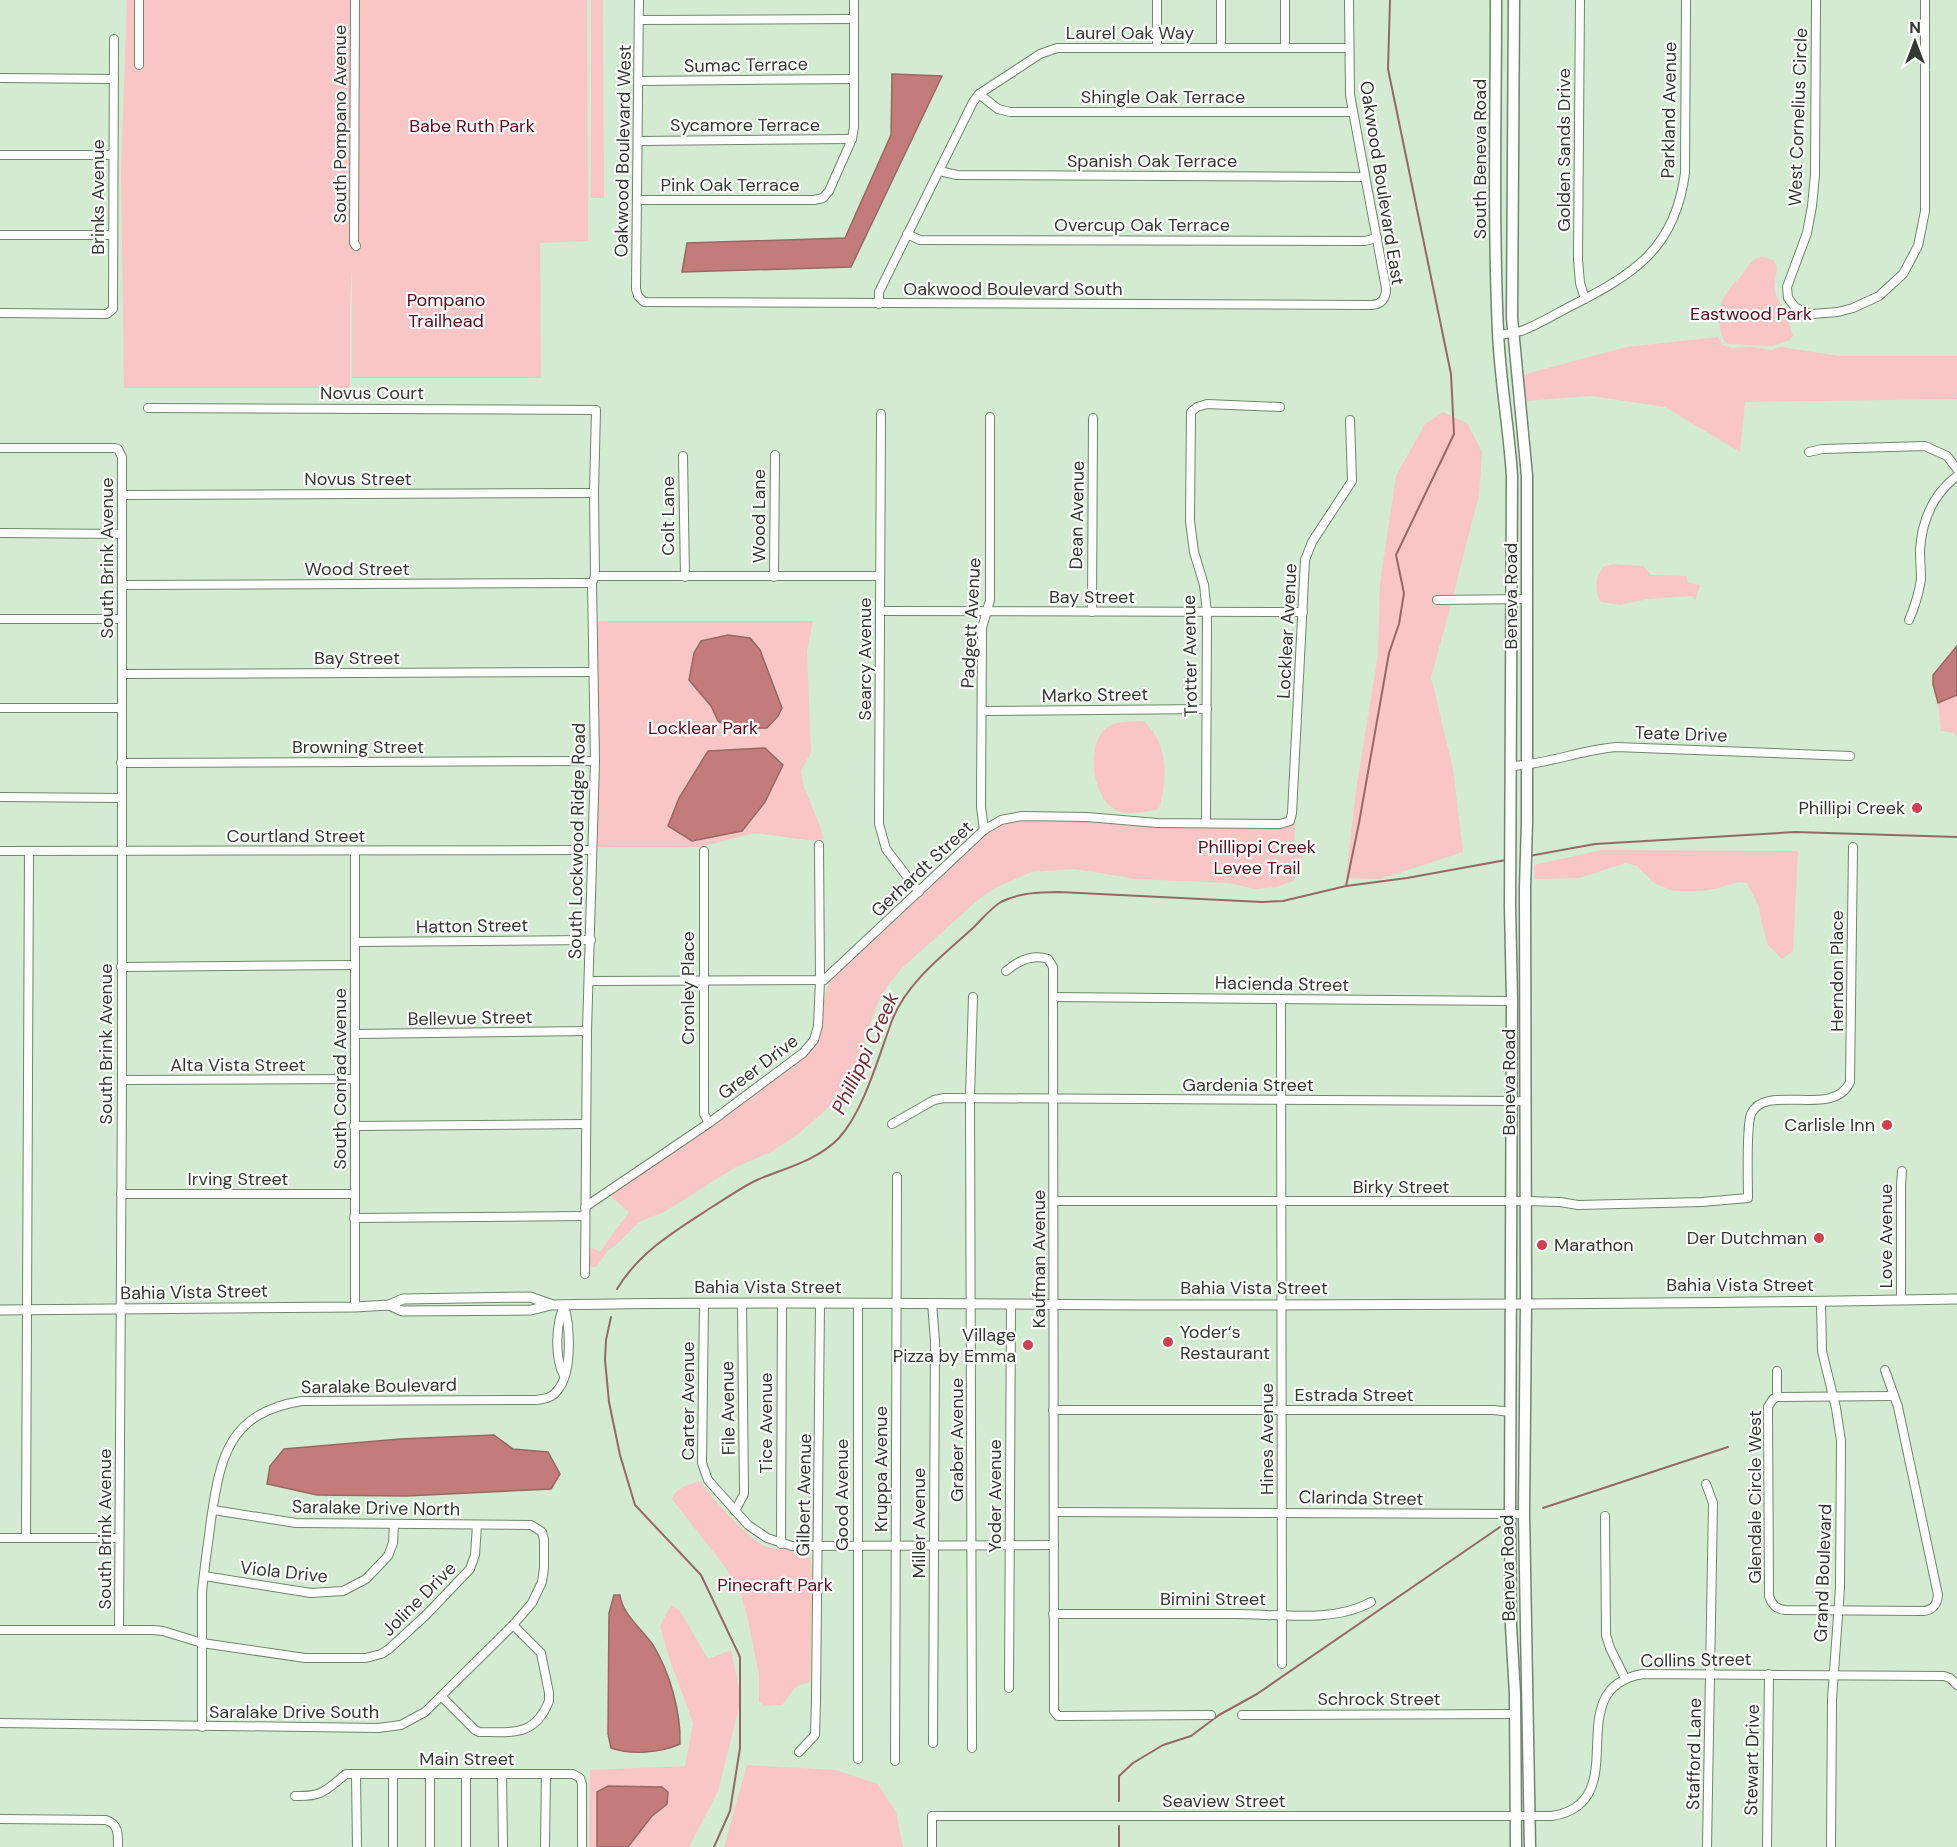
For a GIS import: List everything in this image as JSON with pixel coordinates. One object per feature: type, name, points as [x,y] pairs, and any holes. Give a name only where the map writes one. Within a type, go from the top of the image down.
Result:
[{"type":"main road","name":"South Beneva Road","points":[[1496,0],[1497,319]]},
{"type":"main road","name":"South Beneva Road","points":[[1512,318],[1514,0]]},
{"type":"main road","name":"Beneva Road","points":[[1512,318],[1527,476],[1524,1514],[1530,1847]]},
{"type":"main road","name":"Beneva Road","points":[[1497,319],[1512,476],[1510,1514],[1516,1847]]},
{"type":"main road","points":[[1515,1714],[1529,1714]]},
{"type":"street","points":[[139,0],[139,65]]},
{"type":"street","name":"South Pompano Avenue","points":[[355,0],[354,243],[356,246]]},
{"type":"street","name":"Oakwood Boulevard West","points":[[639,0],[636,289],[642,301]]},
{"type":"street","points":[[852,140],[854,0]]},
{"type":"street","points":[[1157,0],[1157,48]]},
{"type":"street","points":[[1221,0],[1221,48]]},
{"type":"street","points":[[1285,0],[1285,48]]},
{"type":"street","name":"Oakwood Boulevard East","points":[[1349,0],[1349,82],[1386,288],[1384,299]]},
{"type":"street","name":"Golden Sands Drive","points":[[1580,0],[1578,260],[1580,283],[1585,299]]},
{"type":"street","name":"Parkland Avenue","points":[[1498,335],[1521,331],[1614,284],[1642,263],[1664,236],[1679,201],[1683,184],[1686,0]]},
{"type":"street","name":"West Cornelius Circle","points":[[1816,0],[1815,176],[1807,233],[1787,287],[1791,302],[1801,311],[1812,314],[1854,308],[1888,290],[1903,274],[1914,256],[1922,235],[1925,211],[1925,0]]},
{"type":"street","points":[[639,20],[854,19]]},
{"type":"street","points":[[0,78],[114,79],[114,39]]},
{"type":"street","name":"Laurel Oak Way","points":[[879,304],[879,292],[971,106],[979,94],[1040,54],[1053,48],[1349,48]]},
{"type":"street","name":"Brinks Avenue","points":[[0,313],[109,313],[114,305],[114,79]]},
{"type":"street","name":"Sumac Terrace","points":[[639,81],[854,79]]},
{"type":"street","name":"Shingle Oak Terrace","points":[[979,94],[998,109],[1010,112],[1353,112]]},
{"type":"street","name":"Sycamore Terrace","points":[[639,141],[852,140]]},
{"type":"street","name":"Pink Oak Terrace","points":[[637,200],[814,200],[823,198],[829,191],[852,140]]},
{"type":"street","points":[[0,155],[113,155]]},
{"type":"street","name":"Spanish Oak Terrace","points":[[939,171],[957,175],[1365,177]]},
{"type":"street","name":"Overcup Oak Terrace","points":[[907,234],[920,240],[1365,241],[1377,238]]},
{"type":"street","points":[[0,235],[113,235]]},
{"type":"street","name":"Oakwood Boulevard South","points":[[642,301],[648,303],[1372,305],[1384,299]]},
{"type":"street","name":"Trotter Avenue","points":[[1206,824],[1207,613],[1204,585],[1194,552],[1190,521],[1190,417],[1193,409],[1202,405],[1280,407]]},
{"type":"street","name":"Novus Court","points":[[148,408],[596,410]]},
{"type":"street","name":"South Lockwood Ridge Road","points":[[585,1274],[586,1032],[590,981],[595,761],[592,672],[596,410]]},
{"type":"street","name":"Searcy Avenue","points":[[881,414],[880,830],[889,854],[919,892]]},
{"type":"street","name":"Padgett Avenue","points":[[984,830],[981,807],[982,628],[990,600],[990,417]]},
{"type":"street","name":"Dean Avenue","points":[[1092,612],[1093,418]]},
{"type":"street","name":"Locklear Avenue","points":[[1290,821],[1306,554],[1338,499],[1352,481],[1350,420]]},
{"type":"street","points":[[1809,452],[1822,449],[1925,446],[1947,456],[1957,469]]},
{"type":"street","name":"South Brink Avenue","points":[[0,448],[114,448],[118,449],[122,457],[119,1630]]},
{"type":"street","name":"Wood Lane","points":[[774,577],[775,455]]},
{"type":"street","name":"Colt Lane","points":[[683,456],[684,577]]},
{"type":"street","points":[[1910,620],[1921,578],[1922,535],[1927,513],[1941,491],[1957,477]]},
{"type":"street","name":"Novus Street","points":[[122,495],[594,493]]},
{"type":"street","points":[[0,533],[122,534]]},
{"type":"street","name":"Wood Street","points":[[122,585],[880,576]]},
{"type":"street","points":[[1437,600],[1527,599]]},
{"type":"street","name":"Bay Street","points":[[880,611],[1304,612]]},
{"type":"street","points":[[0,619],[122,619]]},
{"type":"street","name":"Bay Street","points":[[122,674],[592,672]]},
{"type":"street","points":[[0,708],[122,708]]},
{"type":"street","name":"Marko Street","points":[[983,711],[1207,709]]},
{"type":"street","name":"Teate Drive","points":[[1512,766],[1616,747],[1850,756]]},
{"type":"street","name":"Browning Street","points":[[121,763],[595,761]]},
{"type":"street","points":[[0,797],[121,798]]},
{"type":"street","name":"Gerhardt Street","points":[[820,981],[827,978],[984,830],[1001,820],[1022,816],[1087,817],[1157,823],[1206,824],[1280,824],[1290,821]]},
{"type":"street","name":"Greer Drive","points":[[585,1211],[709,1123],[811,1045],[818,1026],[820,981],[819,845]]},
{"type":"street","name":"Herndon Place","points":[[1748,1198],[1750,1119],[1755,1107],[1768,1101],[1832,1098],[1844,1092],[1850,1082],[1853,847]]},
{"type":"street","name":"Courtland Street","points":[[0,851],[592,850]]},
{"type":"street","points":[[26,1538],[29,851]]},
{"type":"street","name":"South Conrad Avenue","points":[[355,851],[355,1307]]},
{"type":"street","name":"Cronley Place","points":[[704,851],[704,1114],[709,1123]]},
{"type":"street","name":"Hatton Street","points":[[355,942],[591,940]]},
{"type":"street","name":"Kaufman Avenue","points":[[1006,971],[1024,960],[1039,957],[1048,959],[1053,967],[1054,1707],[1056,1714],[1065,1716],[1211,1715]]},
{"type":"street","points":[[121,967],[355,965]]},
{"type":"street","points":[[590,981],[820,981]]},
{"type":"street","name":"Graber Avenue","points":[[972,1748],[970,1097],[973,997]]},
{"type":"street","name":"Hacienda Street","points":[[1053,997],[1512,1001]]},
{"type":"street","name":"Hines Avenue","points":[[1281,999],[1282,1664]]},
{"type":"street","name":"Bellevue Street","points":[[355,1034],[586,1032]]},
{"type":"street","name":"Alta Vista Street","points":[[122,1080],[354,1079]]},
{"type":"street","points":[[892,1124],[934,1100],[970,1097]]},
{"type":"street","name":"Gardenia Street","points":[[970,1097],[1053,1100],[1525,1101]]},
{"type":"street","points":[[354,1126],[586,1124]]},
{"type":"street","name":"Love Avenue","points":[[1901,1300],[1902,1172]]},
{"type":"street","name":"Kruppa Avenue","points":[[895,1761],[897,1178]]},
{"type":"street","name":"Irving Street","points":[[121,1194],[355,1194]]},
{"type":"street","name":"Birky Street","points":[[1054,1202],[1525,1202],[1598,1205],[1713,1202],[1748,1198]]},
{"type":"street","points":[[354,1218],[585,1211]]},
{"type":"street","name":"Bahia Vista Street","points":[[0,1310],[389,1305],[402,1311],[531,1310],[551,1305],[704,1303],[1283,1304],[1957,1299]]},
{"type":"street","name":"Grand Boulevard","points":[[1821,1301],[1822,1352],[1841,1441],[1839,1611],[1834,1675],[1831,1847]]},
{"type":"street","name":"Carter Avenue","points":[[704,1303],[701,1455],[703,1469],[708,1480],[755,1531],[781,1544]]},
{"type":"street","name":"File Avenue","points":[[735,1511],[744,1494],[742,1303]]},
{"type":"street","name":"Tice Avenue","points":[[781,1544],[782,1303]]},
{"type":"street","name":"Gilbert Avenue","points":[[799,1752],[815,1736],[819,1547],[820,1303]]},
{"type":"street","name":"Good Avenue","points":[[858,1303],[858,1759]]},
{"type":"street","name":"Miller Avenue","points":[[932,1304],[935,1341],[933,1743]]},
{"type":"street","name":"Yoder Avenue","points":[[1009,1688],[1011,1304]]},
{"type":"street","name":"Saralake Boulevard","points":[[202,1727],[204,1576],[220,1466],[231,1443],[254,1419],[276,1407],[302,1401],[536,1400],[555,1394],[559,1390],[568,1362],[568,1320],[564,1305]]},
{"type":"street","points":[[1886,1370],[1894,1396]]},
{"type":"street","name":"Glendale Circle West","points":[[1777,1371],[1777,1397]]},
{"type":"street","name":"Glendale Circle West","points":[[1894,1396],[1934,1573],[1938,1601],[1932,1609],[1923,1611],[1780,1609],[1771,1602],[1769,1596],[1768,1407],[1777,1397],[1894,1396]]},
{"type":"street","name":"Estrada Street","points":[[1053,1410],[1494,1410],[1510,1412]]},
{"type":"street","name":"Stafford Lane","points":[[1706,1484],[1713,1503],[1707,1847]]},
{"type":"street","name":"Saralake Drive North","points":[[213,1510],[296,1523],[531,1525],[538,1528]]},
{"type":"street","name":"Clarinda Street","points":[[1054,1512],[1524,1514]]},
{"type":"street","points":[[1605,1516],[1606,1635],[1625,1678]]},
{"type":"street","name":"Viola Drive","points":[[204,1576],[311,1593],[343,1591],[366,1579],[388,1556],[394,1539],[394,1524]]},
{"type":"street","name":"Joline Drive","points":[[0,1630],[163,1631],[202,1643],[305,1658],[366,1658],[381,1654],[419,1622],[466,1575],[475,1555],[477,1525]]},
{"type":"street","name":"Saralake Drive South","points":[[0,1723],[387,1728],[401,1725],[419,1716],[441,1696],[532,1603],[542,1582],[544,1568],[544,1540],[538,1528]]},
{"type":"street","points":[[0,1538],[119,1538]]},
{"type":"street","points":[[781,1544],[819,1547],[1054,1545]]},
{"type":"street","name":"Bimini Street","points":[[1053,1614],[1340,1613],[1354,1611],[1371,1602]]},
{"type":"street","points":[[441,1696],[479,1732],[516,1732],[534,1725],[549,1701],[543,1657],[513,1624]]},
{"type":"street","name":"Collins Street","points":[[1516,1817],[1562,1814],[1577,1806],[1587,1796],[1597,1771],[1597,1729],[1601,1708],[1612,1689],[1625,1678],[1643,1674],[1944,1676],[1957,1685]]},
{"type":"street","name":"Stewart Drive","points":[[1767,1847],[1769,1674]]},
{"type":"street","name":"Schrock Street","points":[[1242,1714],[1515,1714]]},
{"type":"street","points":[[295,1797],[319,1795],[331,1788],[346,1774],[356,1774],[357,1847]]},
{"type":"street","name":"Main Street","points":[[356,1774],[577,1775],[582,1784],[582,1847]]},
{"type":"street","points":[[393,1774],[393,1847]]},
{"type":"street","points":[[430,1774],[430,1847]]},
{"type":"street","points":[[466,1774],[466,1847]]},
{"type":"street","points":[[502,1774],[502,1847]]},
{"type":"street","points":[[546,1774],[546,1847]]},
{"type":"street","name":"Seaview Street","points":[[932,1847],[932,1816],[1516,1817]]},
{"type":"street","points":[[0,1819],[106,1820],[115,1825],[118,1847]]},
{"type":"green space","points":[[127,0],[135,0],[135,70],[143,69],[143,0],[351,0],[349,235],[352,250],[355,0],[587,0],[588,241],[540,243],[541,378],[352,378],[352,268],[350,388],[124,388],[121,169]]},
{"type":"green space","points":[[591,0],[603,0],[604,198],[591,198]]},
{"type":"green space","name":"Eastwood Park","points":[[1761,257],[1769,258],[1776,265],[1775,291],[1783,307],[1791,315],[1789,323],[1793,336],[1773,346],[1728,344],[1721,332],[1720,305],[1751,262]]},
{"type":"green space","points":[[1718,337],[1723,345],[1732,348],[1752,347],[1772,350],[1781,347],[1839,356],[1957,356],[1957,399],[1745,402],[1740,452],[1665,407],[1591,396],[1525,401],[1522,375],[1626,347]]},
{"type":"green space","points":[[1443,412],[1467,423],[1482,452],[1479,495],[1453,596],[1433,597],[1433,605],[1451,605],[1431,677],[1453,769],[1463,852],[1380,879],[1346,878],[1356,790],[1378,655],[1380,583],[1396,476],[1425,424]]},
{"type":"green space","points":[[1613,564],[1643,566],[1651,575],[1686,576],[1688,582],[1700,585],[1695,601],[1692,596],[1648,599],[1620,605],[1601,602],[1596,589],[1598,576],[1603,567]]},
{"type":"green space","name":"Locklear Park","points":[[598,621],[813,621],[807,651],[811,753],[801,770],[803,784],[823,839],[815,841],[755,833],[700,847],[596,847]]},
{"type":"green space","points":[[1957,695],[1957,736],[1954,733],[1941,731],[1938,703]]},
{"type":"green space","points":[[1144,721],[1158,740],[1164,762],[1164,785],[1159,809],[1138,813],[1118,811],[1102,796],[1097,784],[1094,771],[1096,745],[1100,735],[1112,725],[1121,722]]},
{"type":"green space","name":"Phillippi Creek Levee Trail","points":[[1025,819],[1088,820],[1170,827],[1289,827],[1295,823],[1294,843],[1303,856],[1300,870],[1293,881],[1276,887],[1255,889],[1229,883],[1136,879],[1075,869],[1031,872],[995,888],[979,899],[903,967],[888,985],[878,1002],[856,1065],[845,1088],[825,1111],[798,1134],[771,1152],[736,1167],[664,1212],[639,1222],[609,1249],[596,1267],[589,1267],[589,1249],[593,1248],[600,1252],[629,1212],[609,1195],[703,1131],[807,1055],[818,1037],[824,998],[832,979],[982,835],[1002,824]]},
{"type":"green space","points":[[1602,850],[1798,851],[1793,951],[1782,959],[1768,945],[1759,907],[1747,883],[1738,882],[1701,891],[1673,891],[1654,883],[1637,866],[1626,863],[1579,878],[1535,879],[1534,865]]},
{"type":"green space","name":"Pinecraft Park","points":[[700,1481],[731,1518],[760,1543],[772,1548],[810,1552],[812,1590],[810,1680],[809,1683],[795,1688],[782,1705],[765,1706],[759,1702],[759,1675],[741,1594],[726,1568],[672,1499],[680,1489]]},
{"type":"green space","points":[[671,1605],[680,1611],[708,1659],[731,1650],[741,1699],[718,1791],[689,1847],[628,1847],[652,1816],[667,1804],[633,1788],[606,1789],[597,1793],[597,1847],[589,1847],[590,1770],[685,1766],[693,1723],[660,1626]]},
{"type":"green space","points":[[747,1765],[836,1770],[878,1784],[896,1812],[903,1847],[724,1847]]},
{"type":"shaded area","points":[[892,74],[942,76],[851,267],[682,272],[687,243],[845,238],[891,135]]},
{"type":"shaded area","points":[[728,635],[750,638],[760,650],[782,708],[767,728],[730,728],[718,721],[711,706],[689,680],[694,653],[701,641]]},
{"type":"shaded area","points":[[1957,646],[1957,695],[1938,703],[1933,675]]},
{"type":"shaded area","points":[[765,748],[783,765],[765,802],[742,831],[692,841],[668,826],[679,798],[708,751]]},
{"type":"shaded area","points":[[494,1435],[513,1449],[548,1452],[560,1474],[551,1489],[406,1496],[317,1495],[267,1484],[270,1466],[284,1449],[400,1439]]},
{"type":"shaded area","points":[[614,1595],[620,1595],[624,1609],[653,1645],[665,1668],[679,1719],[680,1744],[646,1752],[627,1752],[611,1748],[608,1734],[609,1613]]},
{"type":"shaded area","points":[[608,1786],[662,1787],[668,1792],[667,1804],[652,1816],[628,1847],[597,1847],[597,1792]]},
{"type":"waterway","points":[[1346,886],[1389,653],[1399,624],[1404,593],[1396,555],[1454,434],[1451,374],[1388,69],[1390,0]]},
{"type":"waterway","points":[[1529,856],[1595,844],[1795,832],[1957,837]]},
{"type":"waterway","name":"Phillippi Creek","points":[[617,1289],[647,1253],[685,1225],[747,1185],[812,1158],[839,1138],[864,1097],[893,1018],[908,992],[929,968],[1001,902],[1022,895],[1059,892],[1262,902],[1283,901],[1346,886],[1407,878],[1506,860]]},
{"type":"waterway","name":"Phillippi Creek","points":[[611,1317],[605,1360],[609,1402],[620,1455],[635,1505],[701,1575],[740,1657],[740,1748],[730,1811],[714,1847]]},
{"type":"waterway","points":[[1543,1508],[1728,1447]]},
{"type":"waterway","points":[[1119,1801],[1119,1776],[1133,1763],[1163,1745],[1191,1736],[1219,1715],[1257,1694],[1500,1527]]},
{"type":"waterway","points":[[1119,1826],[1119,1847]]},
{"type":"place","name":"Phillipi Creek","points":[[1917,808]]},
{"type":"place","name":"Carlisle Inn","points":[[1887,1125]]},
{"type":"place","name":"Der Dutchman","points":[[1819,1238]]},
{"type":"place","name":"Marathon","points":[[1542,1245]]},
{"type":"place","name":"Yoder‘s Restaurant","points":[[1168,1342]]},
{"type":"place","name":"Village Pizza by Emma","points":[[1028,1345]]},
{"type":"park label","name":"Babe Ruth Park","points":[[472,126]]},
{"type":"park label","name":"Pompano Trailhead","points":[[446,310]]}]
